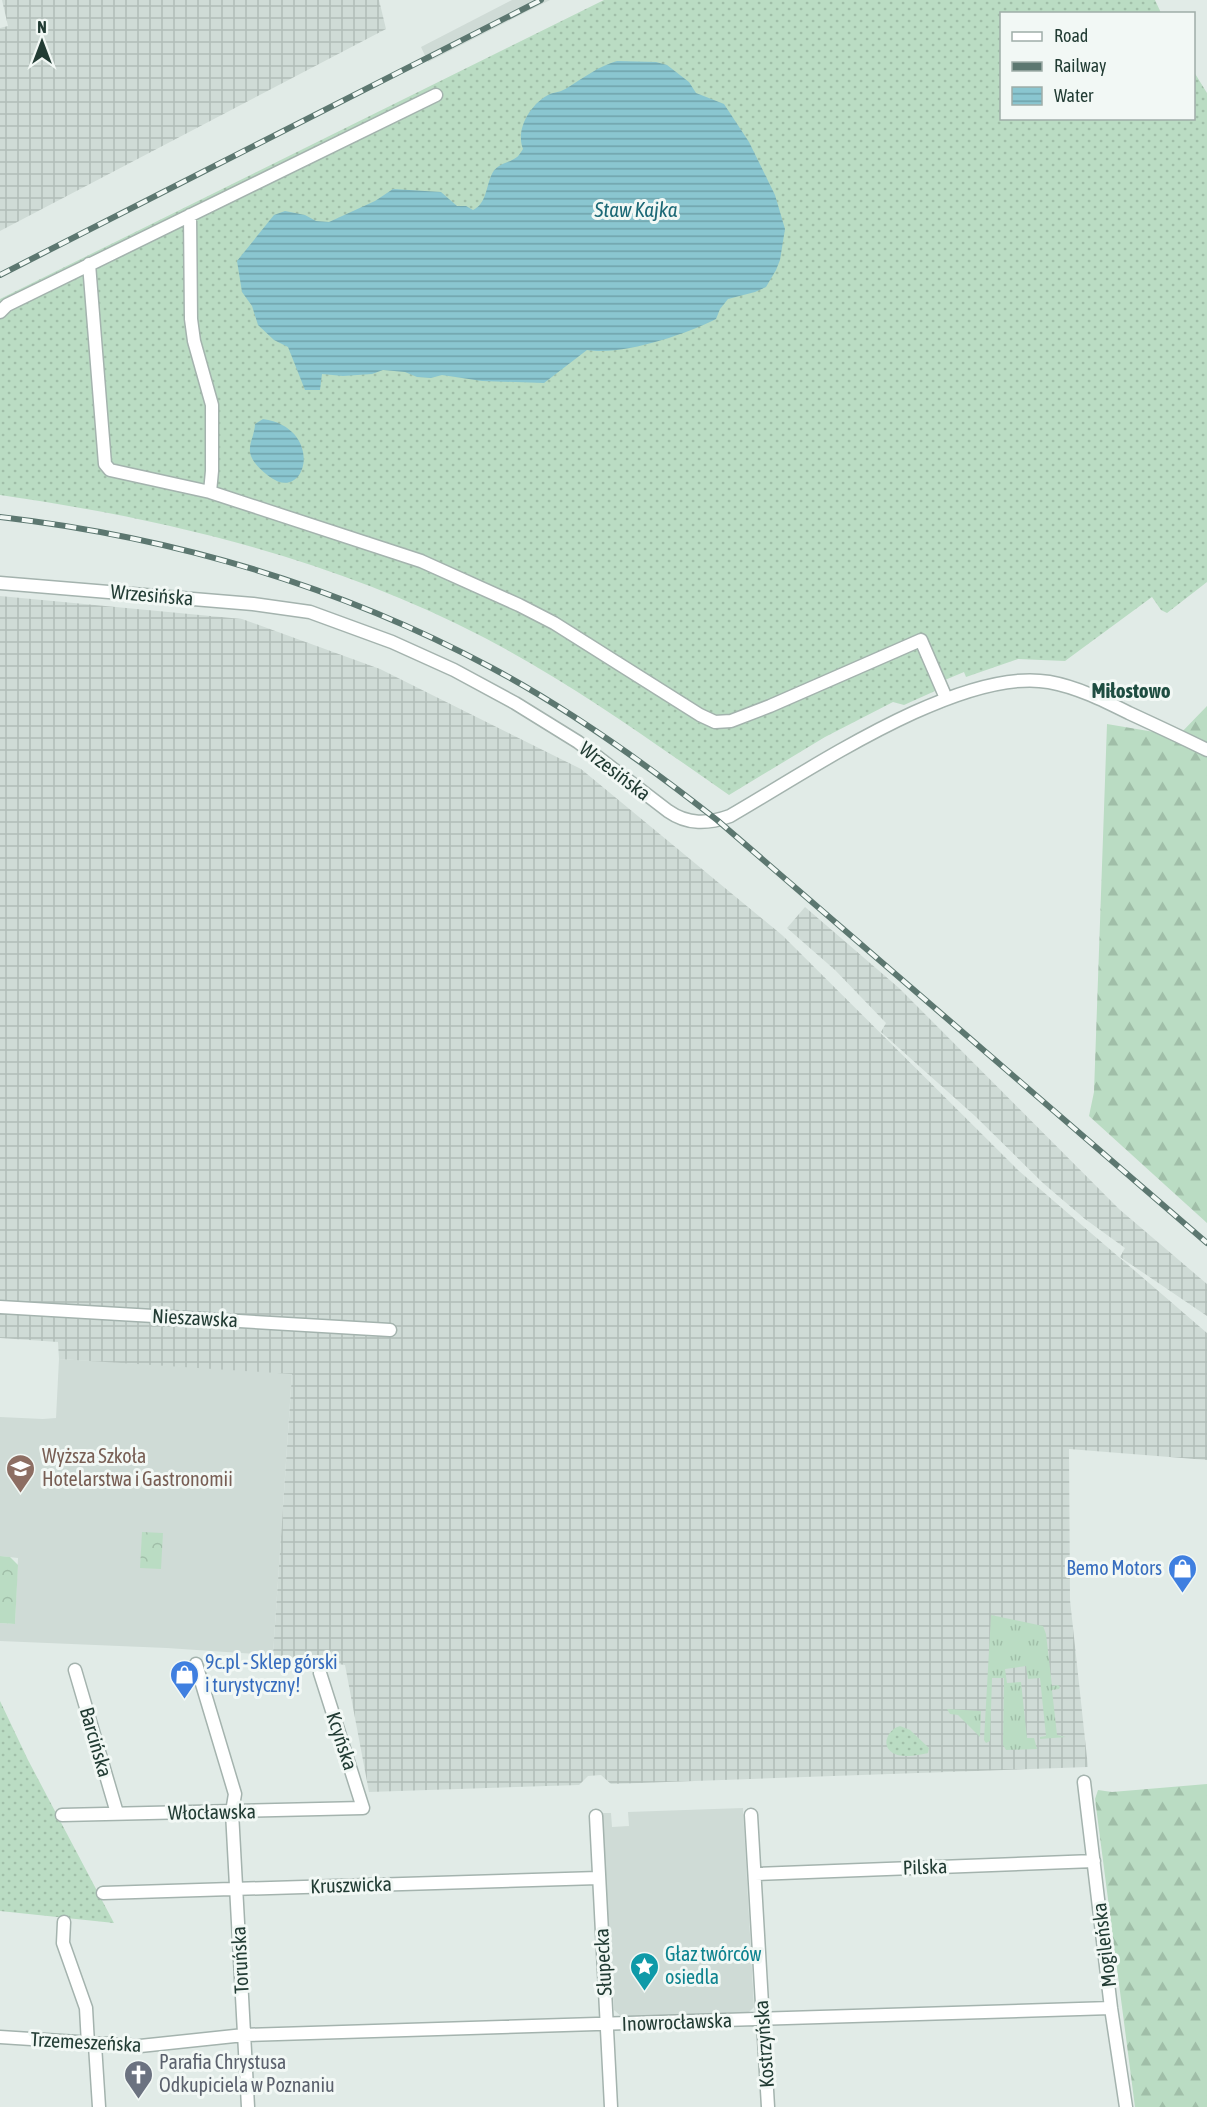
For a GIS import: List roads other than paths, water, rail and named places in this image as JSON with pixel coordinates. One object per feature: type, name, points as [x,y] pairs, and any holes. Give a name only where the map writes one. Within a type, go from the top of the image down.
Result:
[{"type":"street","points":[[0,312],[7,305],[89,264],[436,95]]},
{"type":"street","points":[[190,215],[191,319],[196,351],[212,405],[210,492]]},
{"type":"street","points":[[89,264],[106,468],[210,492],[421,561],[554,622],[700,716],[715,722],[731,721],[766,708],[921,640],[946,698]]},
{"type":"street","name":"Wrzesińska","points":[[0,584],[281,607],[310,612],[340,622],[454,670],[515,703],[578,742],[673,815],[690,822],[717,820],[730,816],[820,762],[946,698],[1007,683],[1050,682],[1100,698],[1207,750]]},
{"type":"street","name":"Nieszawska","points":[[0,1307],[390,1330]]},
{"type":"street","name":"Toruńska","points":[[196,1664],[235,1794],[232,1812],[248,2107]]},
{"type":"street","name":"Barcińska","points":[[75,1670],[117,1813]]},
{"type":"street","name":"Kcyńska","points":[[320,1673],[363,1808]]},
{"type":"street","name":"Mogileńska","points":[[1084,1782],[1111,2008],[1126,2107]]},
{"type":"street","name":"Włocławska","points":[[62,1815],[363,1808]]},
{"type":"street","name":"Kostrzyńska","points":[[751,1815],[768,2107]]},
{"type":"street","name":"Słupecka","points":[[596,1816],[611,2107]]},
{"type":"street","name":"Pilska","points":[[755,1874],[1094,1861]]},
{"type":"street","name":"Kruszwicka","points":[[104,1893],[598,1878]]},
{"type":"street","points":[[64,1922],[63,1943],[86,2008],[99,2107]]},
{"type":"street","name":"Inowrocławska","points":[[244,2035],[1111,2008]]},
{"type":"street","name":"Trzemeszeńska","points":[[0,2037],[140,2046],[244,2035]]},
{"type":"water","name":"Staw Kajka","points":[[617,61],[656,62],[667,65],[689,82],[696,93],[724,104],[749,142],[775,195],[785,229],[780,260],[766,287],[728,299],[716,319],[653,343],[617,350],[587,350],[544,383],[482,381],[442,375],[431,378],[417,377],[405,372],[383,370],[372,374],[343,376],[322,374],[320,390],[305,390],[288,347],[274,340],[258,325],[252,306],[242,292],[237,261],[274,215],[285,211],[305,215],[316,221],[329,222],[375,201],[393,189],[441,192],[457,206],[466,206],[473,210],[481,204],[493,172],[499,166],[518,157],[523,149],[521,133],[531,110],[550,94],[565,89],[597,69]]},
{"type":"water","points":[[263,419],[283,425],[295,436],[302,448],[304,461],[300,473],[293,481],[283,483],[270,477],[252,459],[250,448],[255,424]]},
{"type":"railway","points":[[0,275],[541,0]]},
{"type":"railway","points":[[0,517],[64,526],[191,552],[314,589],[434,639],[492,668],[551,702],[636,759],[717,820],[1207,1243]]},
{"type":"place","name":"Wyższa Szkoła Hotelarstwa i Gastronomii","points":[[21,1494]]},
{"type":"place","name":"Bemo Motors","points":[[1183,1594]]},
{"type":"place","name":"9c.pl - Sklep górski i turystyczny!","points":[[184,1700]]},
{"type":"place","name":"Głaz twórców osiedla","points":[[644,1992]]},
{"type":"place","name":"Parafia Chrystusa Odkupiciela w Poznaniu","points":[[138,2100]]},
{"type":"district","name":"Miłostowo","points":[[1131,691]]}]
